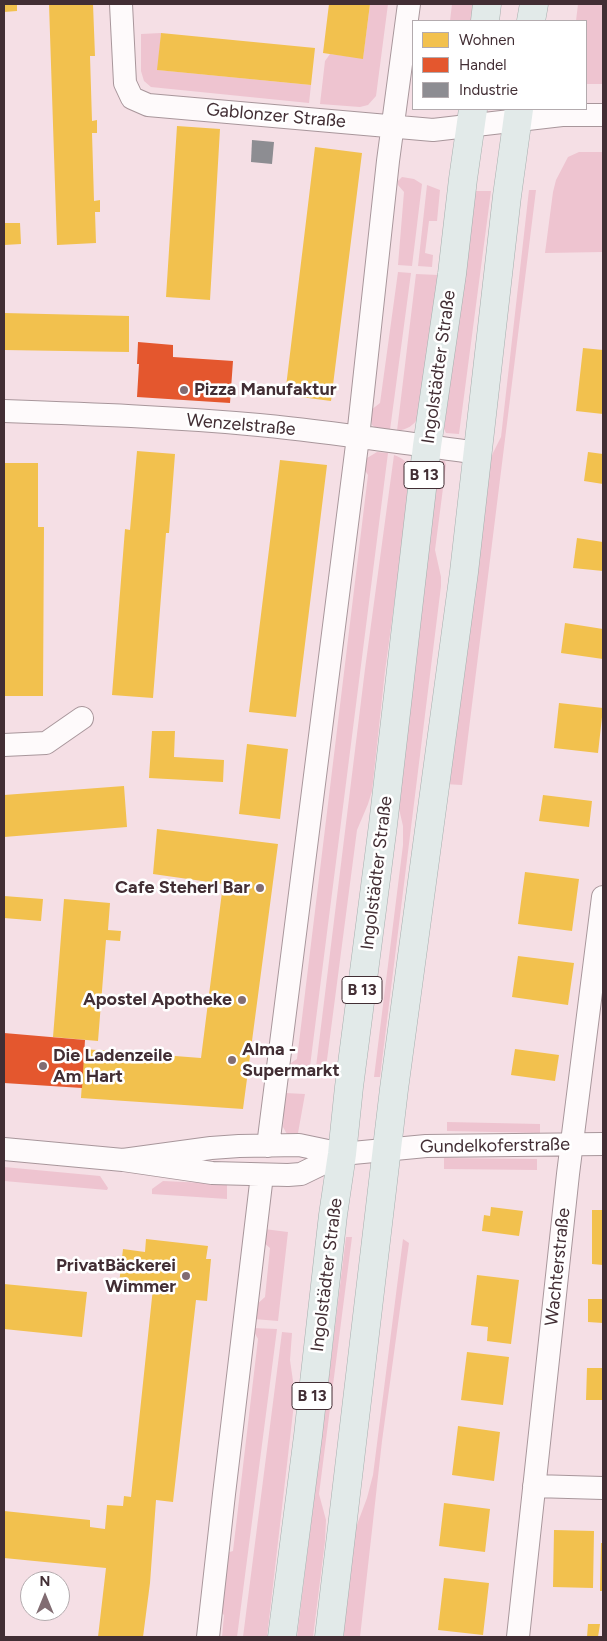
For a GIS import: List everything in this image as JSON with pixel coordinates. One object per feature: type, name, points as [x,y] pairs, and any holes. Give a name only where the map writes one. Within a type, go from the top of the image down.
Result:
[{"type":"main road","points":[[485,20],[488,4]]},
{"type":"main road","points":[[532,20],[534,4]]},
{"type":"main road","name":"B 13","points":[[328,1637],[387,1150],[462,582],[518,114]]},
{"type":"main road","name":"Ingolstädter Straße","points":[[282,1637],[383,825],[427,446],[472,117]]},
{"type":"street","name":"Gablonzer Straße","points":[[121,4],[125,83],[132,98],[148,105],[437,130],[472,117],[518,114],[603,115]]},
{"type":"street","points":[[268,1146],[358,437],[393,127],[409,4]]},
{"type":"street","name":"Wenzelstraße","points":[[4,411],[188,419],[259,425],[478,453]]},
{"type":"street","points":[[4,745],[46,743],[82,718]]},
{"type":"street","name":"Wachterstraße","points":[[518,1637],[572,1144],[603,896]]},
{"type":"street","name":"Gundelkoferstraße","points":[[342,1154],[449,1145],[603,1144]]},
{"type":"street","points":[[123,1160],[211,1148],[299,1145],[342,1154]]},
{"type":"street","points":[[4,1148],[123,1160],[212,1173],[262,1174],[301,1174],[342,1154]]},
{"type":"street","points":[[208,1637],[262,1174]]},
{"type":"street","points":[[534,1486],[603,1488]]},
{"type":"shaded area","points":[[370,4],[388,4],[376,96],[368,105],[360,107],[320,104],[325,61],[330,54],[363,58]]},
{"type":"shaded area","points":[[452,4],[473,4],[471,20],[450,20]]},
{"type":"shaded area","points":[[578,4],[603,4],[603,84],[587,84],[587,20],[576,20]]},
{"type":"shaded area","points":[[161,33],[158,70],[311,85],[309,103],[151,87],[144,81],[141,71],[141,34]]},
{"type":"shaded area","points":[[579,152],[603,152],[603,252],[545,253],[556,180],[568,157]]},
{"type":"shaded area","points":[[402,177],[414,179],[422,184],[412,266],[398,265],[404,192],[398,185],[398,181]]},
{"type":"shaded area","points":[[427,185],[440,190],[437,221],[429,221],[425,253],[433,255],[432,267],[418,266]]},
{"type":"shaded area","points":[[529,190],[536,190],[462,785],[444,784],[486,467],[501,437]]},
{"type":"shaded area","points":[[474,191],[491,191],[459,434],[446,433],[444,429]]},
{"type":"shaded area","points":[[398,272],[411,273],[390,430],[372,425],[371,410],[380,403]]},
{"type":"shaded area","points":[[416,274],[438,275],[419,417],[410,427],[397,431]]},
{"type":"shaded area","points":[[377,452],[388,453],[309,1074],[287,1074],[288,1065],[297,1059],[368,475],[364,469],[367,458]]},
{"type":"shaded area","points":[[394,455],[405,461],[412,473],[385,671],[372,791],[357,830],[325,1075],[315,1075],[365,669]]},
{"type":"shaded area","points":[[445,461],[446,465],[435,550],[441,586],[380,1077],[374,1077],[403,845],[403,826],[397,800],[439,463]]},
{"type":"shaded area","points":[[285,1093],[305,1094],[298,1133],[288,1136],[283,1127]]},
{"type":"shaded area","points":[[447,1122],[540,1124],[540,1133],[447,1131]]},
{"type":"shaded area","points":[[444,1158],[537,1159],[537,1170],[444,1169]]},
{"type":"shaded area","points":[[4,1167],[100,1176],[108,1188],[107,1190],[4,1181]]},
{"type":"shaded area","points":[[163,1181],[227,1184],[227,1199],[152,1194],[152,1189]]},
{"type":"shaded area","points":[[264,1229],[288,1232],[278,1321],[254,1319],[255,1306],[265,1297],[270,1248],[263,1242]]},
{"type":"shaded area","points":[[346,1237],[352,1237],[319,1494],[326,1520],[325,1541],[313,1637],[297,1637]]},
{"type":"shaded area","points":[[403,1239],[409,1243],[382,1441],[360,1637],[343,1637],[355,1530],[373,1475]]},
{"type":"shaded area","points":[[252,1328],[277,1329],[237,1637],[222,1637],[224,1615],[218,1609],[223,1554],[233,1551],[258,1339]]},
{"type":"shaded area","points":[[282,1332],[292,1333],[290,1360],[295,1395],[267,1637],[243,1637]]},
{"type":"building: Wohnen","points":[[4,4],[17,4],[17,11],[4,12]]},
{"type":"building: Wohnen","points":[[49,4],[93,4],[95,56],[90,56],[92,121],[97,120],[97,133],[92,133],[94,201],[100,200],[100,212],[95,212],[96,243],[57,245]]},
{"type":"building: Wohnen","points":[[329,4],[370,4],[363,59],[323,53]]},
{"type":"building: Wohnen","points":[[161,33],[315,48],[311,85],[157,70]]},
{"type":"building: Wohnen","points":[[177,126],[220,129],[210,300],[166,297]]},
{"type":"building: Wohnen","points":[[315,147],[362,153],[331,401],[285,395]]},
{"type":"building: Wohnen","points":[[4,223],[20,223],[21,244],[4,245]]},
{"type":"building: Wohnen","points":[[4,313],[129,316],[129,352],[4,350]]},
{"type":"building: Wohnen","points":[[583,348],[603,350],[603,414],[576,411]]},
{"type":"building: Wohnen","points":[[137,451],[175,454],[169,533],[166,533],[153,698],[112,695],[125,529],[130,530]]},
{"type":"building: Wohnen","points":[[588,452],[603,454],[603,484],[584,481]]},
{"type":"building: Wohnen","points":[[280,460],[327,465],[296,717],[249,712]]},
{"type":"building: Wohnen","points":[[4,463],[38,463],[38,527],[44,527],[43,696],[4,696]]},
{"type":"building: Wohnen","points":[[577,538],[603,542],[603,571],[573,568]]},
{"type":"building: Wohnen","points":[[565,623],[603,629],[603,659],[561,653]]},
{"type":"building: Wohnen","points":[[559,703],[603,708],[598,753],[554,748]]},
{"type":"building: Wohnen","points":[[152,731],[175,731],[174,757],[224,760],[223,782],[149,778]]},
{"type":"building: Wohnen","points":[[247,744],[288,749],[280,819],[239,814]]},
{"type":"building: Wohnen","points":[[124,786],[127,827],[4,837],[4,795]]},
{"type":"building: Wohnen","points":[[543,795],[592,801],[589,827],[539,821]]},
{"type":"building: Wohnen","points":[[157,829],[278,844],[243,1109],[81,1098],[84,1049],[201,1058],[223,884],[153,874]]},
{"type":"building: Wohnen","points":[[525,872],[579,879],[572,931],[518,924]]},
{"type":"building: Wohnen","points":[[4,896],[43,899],[41,921],[4,918]]},
{"type":"building: Wohnen","points":[[64,899],[110,903],[108,930],[121,931],[120,941],[106,940],[98,1041],[53,1037]]},
{"type":"building: Wohnen","points":[[518,956],[574,963],[568,1005],[512,997]]},
{"type":"building: Wohnen","points":[[515,1049],[559,1055],[555,1081],[511,1075]]},
{"type":"building: Wohnen","points":[[491,1207],[523,1211],[519,1236],[482,1231],[484,1215],[490,1216]]},
{"type":"building: Wohnen","points":[[592,1210],[603,1210],[603,1265],[592,1264]]},
{"type":"building: Wohnen","points":[[146,1239],[208,1246],[206,1259],[211,1259],[207,1301],[196,1300],[173,1502],[156,1500],[150,1583],[143,1637],[98,1637],[106,1568],[4,1558],[4,1511],[90,1520],[90,1527],[105,1529],[107,1505],[123,1506],[124,1496],[131,1497],[153,1288],[119,1284],[123,1249],[145,1252]]},
{"type":"building: Wohnen","points":[[477,1275],[519,1280],[511,1344],[487,1341],[488,1327],[471,1325]]},
{"type":"building: Wohnen","points":[[4,1284],[87,1292],[82,1337],[4,1329]]},
{"type":"building: Wohnen","points":[[588,1299],[603,1299],[603,1323],[588,1322]]},
{"type":"building: Wohnen","points":[[467,1352],[509,1357],[503,1405],[461,1400]]},
{"type":"building: Wohnen","points":[[587,1368],[603,1368],[603,1400],[586,1400]]},
{"type":"building: Wohnen","points":[[458,1426],[500,1432],[494,1481],[452,1475]]},
{"type":"building: Wohnen","points":[[444,1503],[490,1509],[485,1552],[439,1546]]},
{"type":"building: Wohnen","points":[[554,1530],[594,1531],[593,1588],[553,1587]]},
{"type":"building: Wohnen","points":[[601,1543],[603,1543],[603,1591],[600,1591]]},
{"type":"building: Wohnen","points":[[444,1578],[489,1583],[483,1635],[438,1630]]},
{"type":"building: Wohnen","points":[[588,1624],[600,1624],[598,1637],[587,1637]]},
{"type":"building: Handel","points":[[138,342],[173,345],[173,357],[233,361],[230,403],[137,397]]},
{"type":"building: Handel","name":"Die Ladenzeile Am Hart","points":[[4,1033],[85,1040],[82,1088],[4,1083]]},
{"type":"building: Industrie","points":[[252,140],[274,142],[272,164],[251,162]]},
{"type":"place","name":"Pizza Manufaktur","points":[[184,390]]},
{"type":"place","name":"Cafe Steherl Bar","points":[[260,888]]},
{"type":"place","name":"Apostel Apotheke","points":[[242,1000]]},
{"type":"place","name":"Alma - Supermarkt","points":[[232,1060]]},
{"type":"place","name":"Die Ladenzeile Am Hart","points":[[43,1066]]},
{"type":"place","name":"PrivatBäckerei Wimmer","points":[[186,1276]]}]
